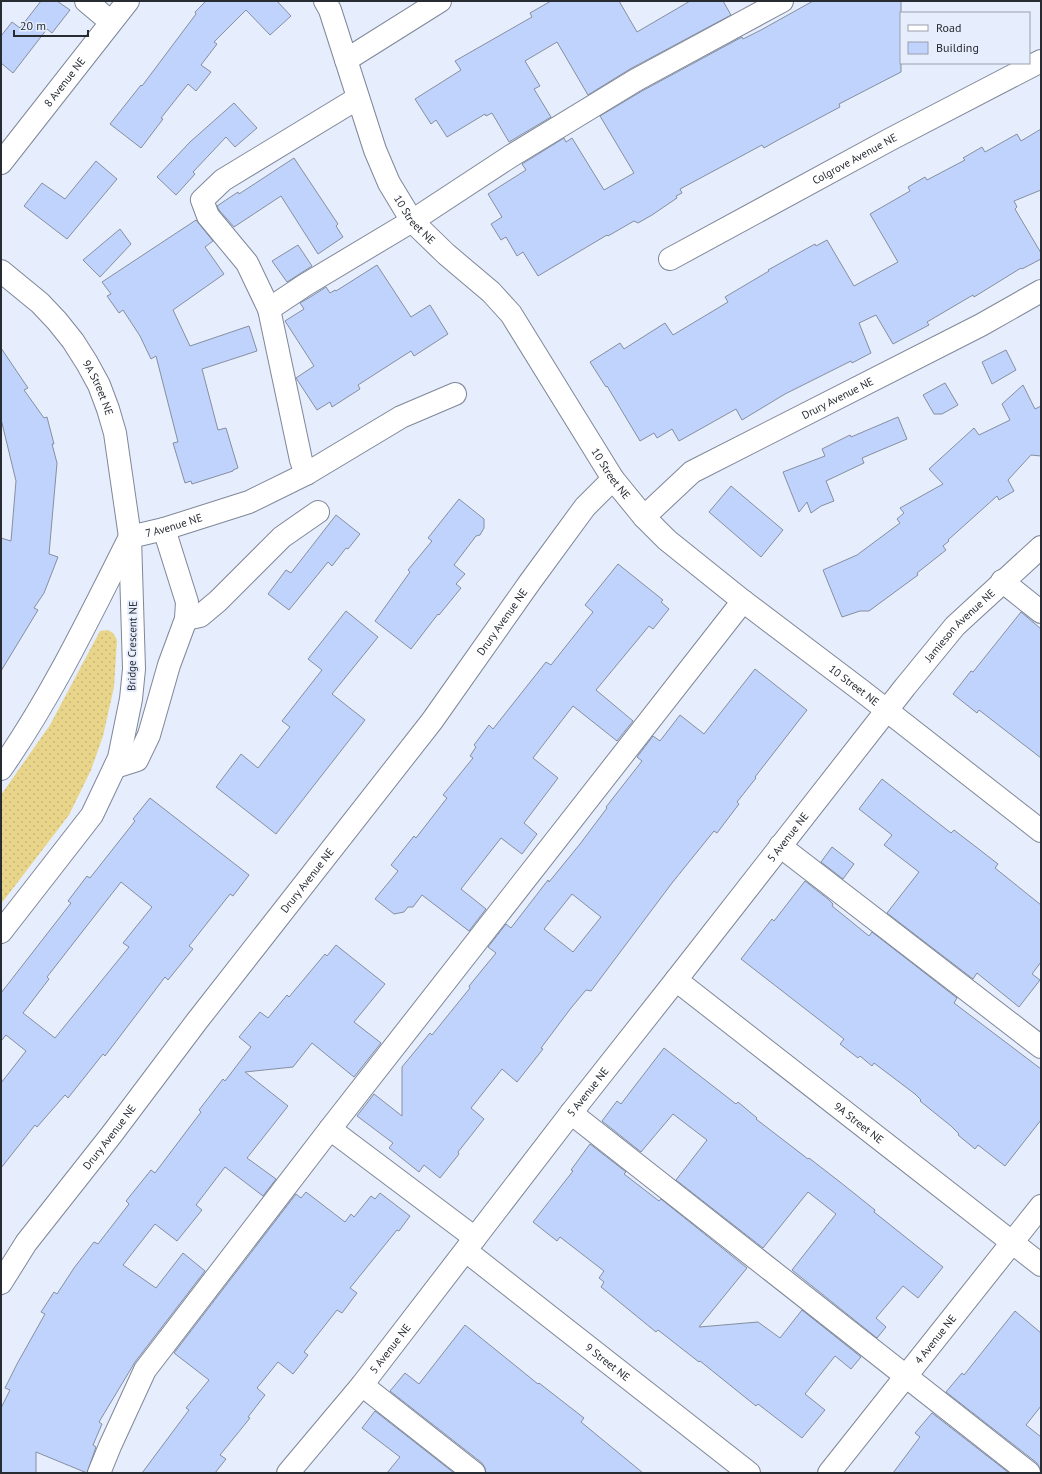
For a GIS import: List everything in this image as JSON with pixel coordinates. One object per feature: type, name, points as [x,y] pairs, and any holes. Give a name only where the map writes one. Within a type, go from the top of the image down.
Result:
[{"type":"street","points":[[86,1],[111,22]]},
{"type":"street","name":"8 Avenue NE","points":[[2,158],[128,1]]},
{"type":"street","name":"10 Street NE","points":[[325,1],[330,10],[375,150],[389,183],[412,221],[446,254],[491,292],[511,314],[613,479],[644,517],[667,540],[743,601],[1041,831]]},
{"type":"street","points":[[346,60],[440,1]]},
{"type":"street","points":[[269,309],[305,285],[412,221],[511,156],[636,80],[782,1]]},
{"type":"street","name":"Colgrove Avenue NE","points":[[670,259],[889,140],[1041,61]]},
{"type":"street","points":[[306,474],[301,460],[269,309],[247,263],[208,216],[202,200],[223,180],[358,98]]},
{"type":"street","name":"9A Street NE","points":[[1,271],[40,303],[57,321],[84,357],[99,385],[115,433],[130,537]]},
{"type":"street","name":"Drury Avenue NE","points":[[644,517],[692,472],[981,325],[1041,291]]},
{"type":"street","name":"7 Avenue NE","points":[[1,769],[51,690],[79,639],[130,537],[164,529],[249,502],[306,474],[401,417],[455,394]]},
{"type":"street","name":"Drury Avenue NE","points":[[1,1283],[26,1243],[432,721],[530,582],[585,508],[613,479]]},
{"type":"street","points":[[186,619],[200,616],[218,602],[282,537],[318,512]]},
{"type":"street","points":[[115,767],[137,760],[150,735],[169,665],[186,619],[187,602],[164,529]]},
{"type":"street","name":"Bridge Crescent NE","points":[[1,932],[92,815],[119,758],[131,700],[134,669],[130,537]]},
{"type":"street","name":"Jamieson Avenue NE","points":[[886,710],[955,626],[1002,581],[1041,547]]},
{"type":"street","points":[[1002,581],[1041,612]]},
{"type":"street","points":[[99,1473],[145,1370],[330,1129],[743,601]]},
{"type":"street","name":"5 Avenue NE","points":[[288,1473],[362,1385],[571,1113],[886,710]]},
{"type":"street","points":[[780,846],[1041,1047]]},
{"type":"street","name":"9A Street NE","points":[[676,980],[1041,1265]]},
{"type":"street","points":[[571,1113],[1029,1473]]},
{"type":"street","name":"9 Street NE","points":[[330,1129],[749,1473]]},
{"type":"street","name":"4 Avenue NE","points":[[829,1473],[1041,1206]]},
{"type":"street","points":[[362,1385],[474,1473]]},
{"type":"shaded area","points":[[108,630],[113,633],[117,640],[114,687],[103,736],[91,770],[69,815],[1,904],[1,795],[50,725],[100,631]]},
{"type":"building","points":[[41,1],[57,1],[70,10],[52,33],[47,29],[13,73],[1,63],[1,36],[12,22],[20,28]]},
{"type":"building","points":[[206,1],[277,1],[291,16],[270,35],[246,10],[214,42],[217,44],[201,65],[211,72],[196,91],[188,84],[161,118],[163,119],[141,148],[110,124],[141,85],[142,86],[196,14],[195,12]]},
{"type":"building","points":[[551,1],[619,1],[637,32],[690,1],[723,1],[731,15],[630,69],[588,95],[557,42],[525,61],[540,86],[534,89],[551,117],[509,142],[492,113],[486,116],[485,114],[447,137],[436,120],[431,124],[415,99],[461,70],[455,61],[532,17],[530,13]]},
{"type":"building","points":[[813,1],[901,1],[901,72],[839,104],[840,107],[764,148],[762,145],[680,189],[682,193],[676,196],[677,198],[652,215],[638,223],[634,221],[608,236],[607,235],[538,276],[523,252],[517,256],[506,237],[501,240],[491,224],[502,217],[488,194],[526,170],[522,164],[564,138],[566,142],[572,138],[604,190],[634,173],[600,116],[642,91],[742,37],[743,39]]},
{"type":"building","points":[[234,103],[257,128],[235,147],[226,137],[193,172],[195,174],[176,195],[157,177],[190,142]]},
{"type":"building","points":[[1041,129],[1041,190],[1014,201],[1017,207],[1015,209],[1041,253],[1041,259],[1022,269],[1021,268],[974,297],[973,295],[927,322],[929,325],[893,344],[876,315],[859,323],[871,353],[852,363],[851,361],[785,394],[742,420],[736,409],[679,441],[672,429],[657,438],[654,433],[640,441],[607,386],[606,387],[590,362],[620,343],[624,349],[665,323],[673,335],[728,302],[725,297],[769,271],[768,270],[815,244],[816,246],[827,240],[854,286],[898,262],[870,214],[910,191],[908,187],[925,177],[927,180],[965,160],[963,158],[982,147],[985,152],[1017,134],[1021,141]]},
{"type":"building","points":[[294,158],[338,224],[336,226],[343,237],[318,254],[281,196],[234,227],[217,206],[238,192],[239,194]]},
{"type":"building","points":[[96,161],[117,179],[67,239],[24,206],[42,183],[65,199]]},
{"type":"building","points":[[196,220],[213,241],[205,247],[224,274],[173,310],[190,346],[249,326],[257,351],[202,369],[218,430],[226,428],[238,468],[192,484],[191,481],[185,483],[173,443],[178,442],[156,356],[151,359],[140,336],[123,310],[119,313],[107,296],[111,294],[102,282]]},
{"type":"building","points":[[120,229],[131,244],[100,277],[83,260]]},
{"type":"building","points":[[298,245],[312,266],[287,282],[272,261]]},
{"type":"building","points":[[377,265],[411,317],[430,305],[448,334],[414,356],[411,351],[358,385],[360,389],[332,407],[330,402],[317,410],[296,378],[314,366],[285,321],[304,309],[300,303],[326,287],[330,293],[335,290],[336,291]]},
{"type":"building","points":[[1,348],[28,388],[24,390],[44,418],[47,417],[57,463],[49,554],[58,557],[44,593],[34,608],[38,610],[1,671],[1,538],[11,541],[16,481],[1,419]]},
{"type":"building","points":[[1006,350],[1016,370],[992,384],[982,362]]},
{"type":"building","points":[[945,383],[958,405],[942,414],[934,414],[923,395]]},
{"type":"building","points":[[1023,385],[1035,409],[1041,406],[1041,456],[1031,455],[1008,480],[1014,491],[999,500],[997,496],[948,540],[949,541],[943,546],[946,550],[917,573],[918,575],[869,611],[860,611],[842,617],[823,570],[857,555],[900,523],[897,519],[904,513],[900,508],[943,484],[929,469],[974,428],[979,435],[1010,420],[1002,404]]},
{"type":"building","points":[[898,417],[907,439],[862,458],[864,463],[826,481],[834,501],[821,506],[811,513],[807,502],[799,512],[783,472],[825,456],[822,449],[850,435],[851,437]]},
{"type":"building","points":[[731,486],[783,530],[761,557],[709,512]]},
{"type":"building","points":[[459,499],[484,519],[484,528],[480,535],[476,536],[454,565],[465,574],[456,584],[461,588],[439,615],[438,614],[411,649],[375,621],[410,572],[408,570],[432,541],[428,538]]},
{"type":"building","points":[[336,515],[360,534],[348,549],[346,548],[332,566],[328,562],[289,610],[268,594],[286,570],[291,573]]},
{"type":"building","points":[[618,564],[663,600],[661,602],[669,609],[653,629],[649,626],[596,690],[633,721],[617,741],[573,706],[533,758],[558,778],[524,823],[537,834],[522,854],[501,838],[461,889],[486,909],[469,931],[422,895],[413,907],[408,907],[404,912],[394,914],[375,899],[398,871],[391,865],[414,836],[416,838],[447,798],[443,795],[473,758],[470,756],[476,747],[474,745],[489,725],[493,729],[546,662],[551,665],[593,612],[585,605]]},
{"type":"building","points":[[346,611],[378,637],[332,694],[365,720],[276,834],[216,787],[241,754],[258,768],[290,727],[282,721],[322,670],[308,659]]},
{"type":"building","points":[[1021,612],[1041,629],[1041,758],[979,710],[977,713],[953,694],[971,671],[973,672]]},
{"type":"building","points":[[755,669],[807,710],[755,777],[756,778],[737,802],[739,804],[717,833],[714,831],[672,883],[591,991],[586,990],[571,1008],[541,1048],[543,1049],[517,1082],[502,1069],[471,1108],[484,1119],[440,1178],[424,1165],[419,1172],[389,1148],[393,1143],[357,1116],[374,1094],[402,1116],[402,1067],[430,1033],[432,1035],[496,953],[488,947],[506,924],[511,928],[548,880],[549,882],[580,844],[607,808],[606,807],[642,761],[637,757],[653,736],[660,741],[680,715],[704,734]],"holes":[[[572,894],[601,917],[573,952],[544,929]]]},
{"type":"building","points":[[882,779],[951,833],[954,830],[998,864],[995,868],[1041,905],[1041,962],[1032,974],[1040,980],[1019,1007],[977,973],[973,979],[887,913],[919,872],[884,845],[892,835],[859,809]]},
{"type":"building","points":[[150,798],[249,875],[233,896],[230,894],[189,946],[193,949],[168,980],[165,977],[105,1056],[103,1054],[68,1098],[65,1095],[37,1127],[35,1125],[1,1168],[1,1083],[26,1051],[6,1035],[1,1041],[1,993],[71,903],[68,901],[87,876],[90,878],[135,821],[133,819]],"holes":[[[121,882],[152,907],[123,943],[129,947],[55,1038],[23,1013],[49,979],[47,977]]]},
{"type":"building","points":[[832,847],[854,864],[843,879],[821,862]]},
{"type":"building","points":[[805,881],[828,899],[833,904],[832,906],[869,936],[872,932],[957,998],[954,1003],[1041,1069],[1041,1120],[1005,1166],[978,1145],[975,1149],[958,1135],[959,1134],[951,1126],[920,1101],[921,1100],[915,1094],[874,1063],[872,1066],[860,1056],[858,1058],[840,1044],[844,1039],[741,959],[772,919],[774,921]]},
{"type":"building","points":[[336,945],[385,984],[354,1022],[381,1043],[354,1077],[312,1043],[293,1067],[245,1072],[288,1106],[247,1158],[276,1179],[263,1196],[225,1167],[196,1205],[202,1210],[177,1241],[155,1224],[123,1265],[156,1288],[183,1253],[205,1271],[135,1362],[99,1422],[102,1424],[93,1445],[96,1447],[87,1473],[36,1452],[36,1473],[1,1473],[1,1408],[10,1390],[5,1388],[45,1314],[41,1312],[54,1292],[57,1294],[74,1268],[94,1242],[98,1244],[129,1204],[126,1201],[151,1170],[155,1173],[201,1112],[199,1110],[223,1079],[225,1081],[251,1047],[239,1037],[260,1012],[268,1018],[287,995],[289,997],[325,954],[327,956]]},
{"type":"building","points":[[664,1048],[736,1104],[738,1102],[757,1118],[756,1119],[840,1182],[875,1210],[874,1212],[943,1267],[918,1298],[903,1286],[876,1318],[886,1327],[877,1338],[792,1270],[836,1214],[808,1192],[763,1248],[676,1180],[707,1140],[673,1114],[641,1152],[602,1121],[617,1101],[621,1104]]},
{"type":"building","points":[[590,1144],[626,1172],[624,1174],[659,1201],[661,1199],[747,1268],[699,1327],[758,1322],[780,1338],[802,1310],[861,1357],[851,1369],[835,1356],[805,1394],[825,1410],[802,1438],[758,1404],[756,1406],[700,1361],[699,1362],[658,1330],[656,1332],[601,1287],[604,1282],[599,1278],[604,1271],[560,1237],[557,1241],[533,1222],[573,1171],[571,1170]]},
{"type":"building","points":[[306,1192],[345,1222],[351,1214],[354,1217],[371,1196],[375,1199],[380,1193],[410,1216],[350,1288],[357,1293],[342,1313],[337,1310],[304,1352],[308,1355],[293,1374],[278,1362],[257,1388],[265,1395],[248,1417],[250,1418],[220,1455],[226,1459],[215,1473],[142,1473],[189,1410],[186,1408],[209,1380],[174,1353],[296,1194],[301,1198]]},
{"type":"building","points":[[1015,1311],[1041,1333],[1041,1406],[1026,1425],[1041,1437],[1041,1471],[1037,1463],[946,1392],[962,1373],[964,1375]]},
{"type":"building","points":[[465,1325],[538,1384],[539,1383],[584,1418],[581,1422],[643,1473],[486,1473],[482,1463],[390,1391],[405,1373],[419,1384]]},
{"type":"building","points":[[375,1411],[454,1473],[387,1473],[400,1457],[362,1428]]},
{"type":"building","points":[[932,1413],[1009,1473],[893,1473],[920,1437],[915,1433]]}]
